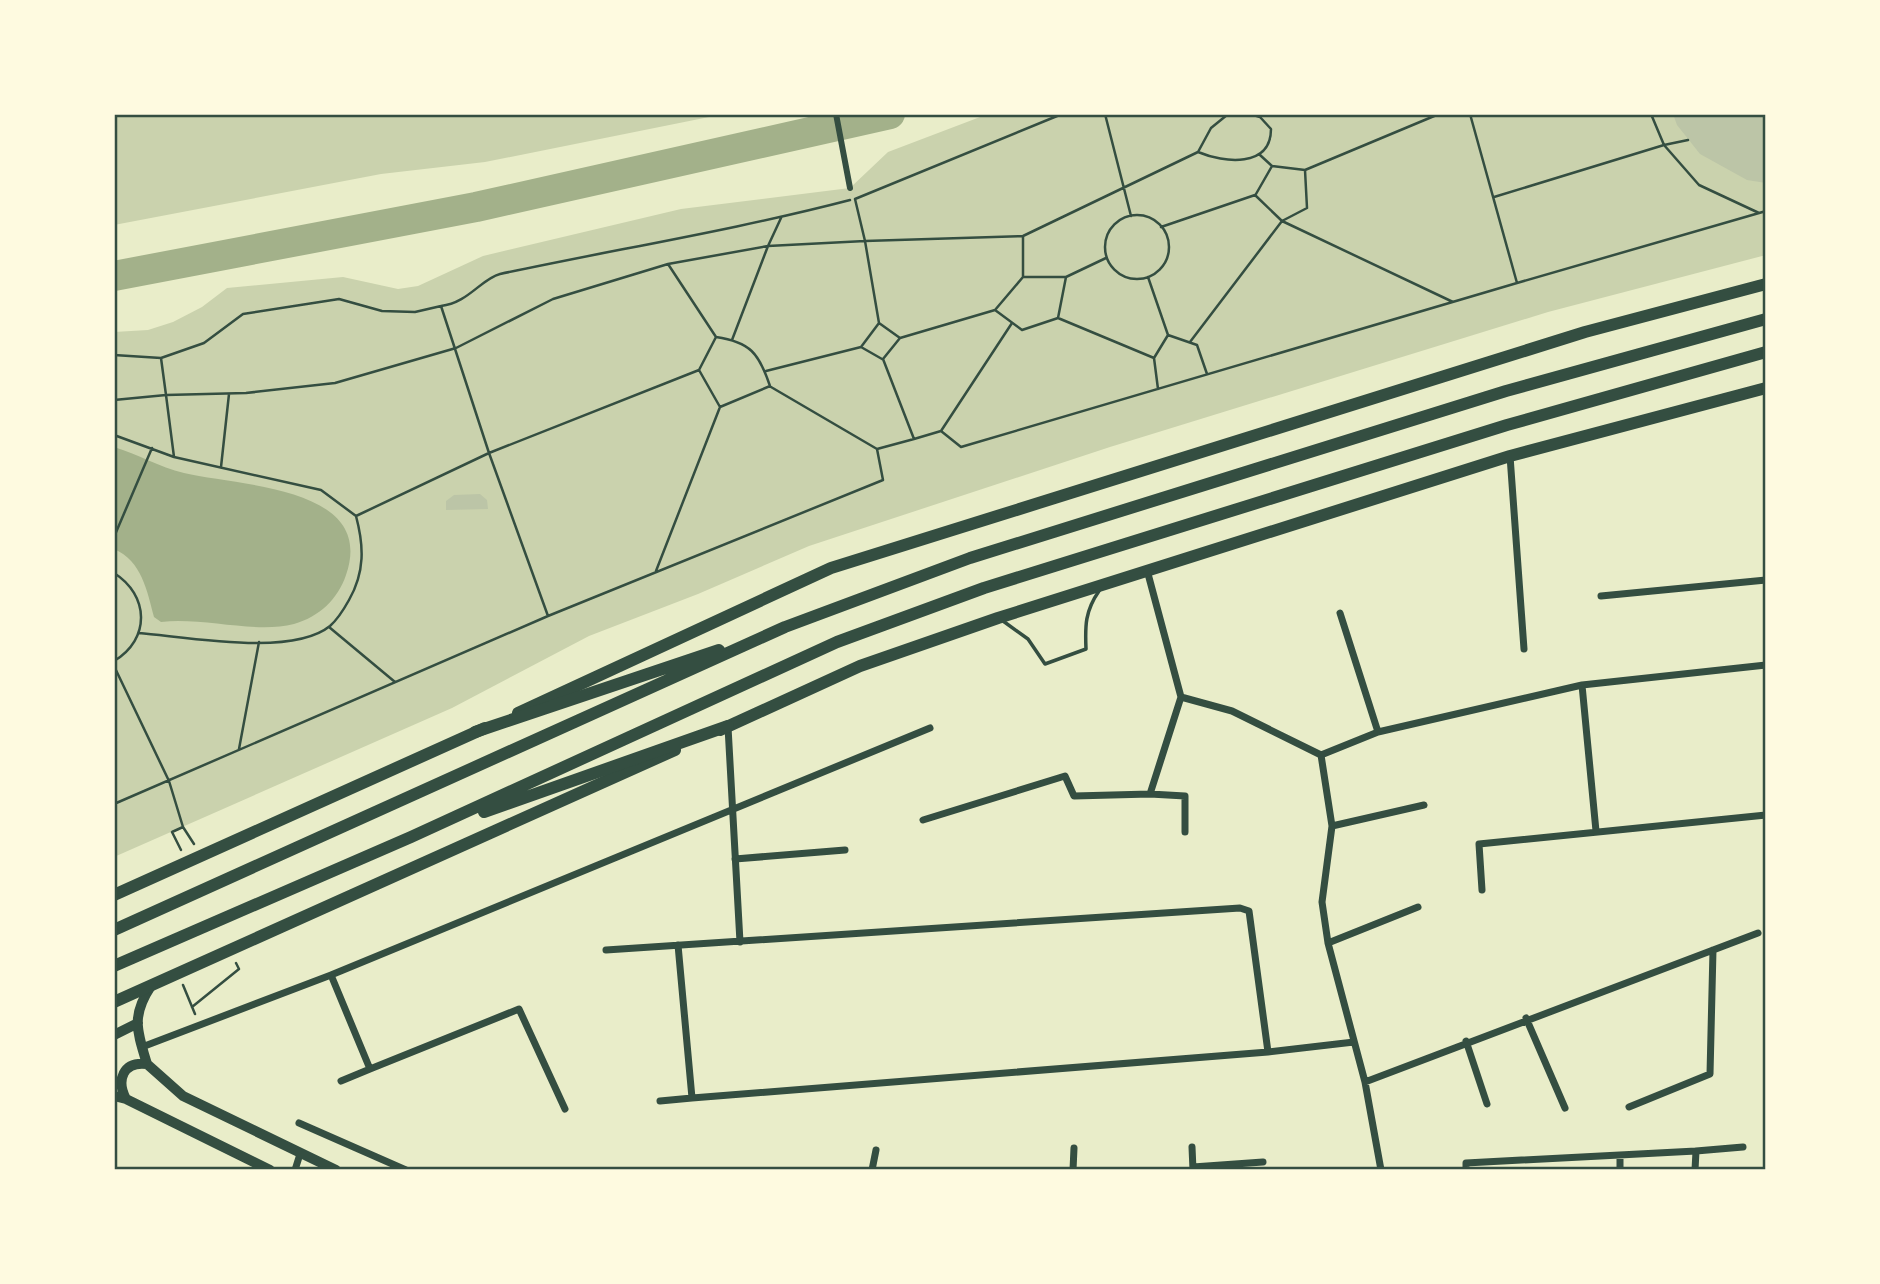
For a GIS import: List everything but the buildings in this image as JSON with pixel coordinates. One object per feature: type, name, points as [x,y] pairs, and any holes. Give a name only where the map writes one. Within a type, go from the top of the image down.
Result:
[{"type":"main road","points":[[114,895],[831,568],[1585,332],[1766,284]]},
{"type":"main road","points":[[475,732],[785,627],[970,558],[1506,391],[1766,319]]},
{"type":"main road","points":[[114,966],[411,837],[837,642],[984,588],[1507,425],[1766,352]]},
{"type":"main road","points":[[114,1002],[860,666],[1147,570],[1510,456],[1766,388]]},
{"type":"main road","points":[[114,930],[785,627]]},
{"type":"main road","points":[[411,837],[728,726]]},
{"type":"street","points":[[836,114],[850,188]]},
{"type":"street","points":[[1510,456],[1524,649]]},
{"type":"street","points":[[1147,570],[1181,697],[1150,794]]},
{"type":"street","points":[[1601,596],[1766,580]]},
{"type":"street","points":[[1340,613],[1378,732]]},
{"type":"street","points":[[1181,697],[1232,711],[1321,755],[1378,732],[1582,685],[1766,664]]},
{"type":"street","points":[[1582,685],[1597,831]]},
{"type":"street","points":[[728,726],[740,942]]},
{"type":"street","points":[[142,1047],[331,975],[930,728]]},
{"type":"street","points":[[1321,755],[1332,826],[1322,902],[1328,943],[1365,1082],[1381,1170]]},
{"type":"street","points":[[923,820],[1065,776],[1074,796],[1185,796],[1185,832]]},
{"type":"street","points":[[1332,826],[1424,804]]},
{"type":"street","points":[[1482,890],[1479,844],[1766,815]]},
{"type":"street","points":[[735,859],[845,850]]},
{"type":"street","points":[[1328,943],[1418,907]]},
{"type":"street","points":[[606,950],[1240,908],[1249,911],[1268,1052]]},
{"type":"street","points":[[1365,1082],[1526,1018],[1758,933]]},
{"type":"street","points":[[678,945],[692,1098]]},
{"type":"street","points":[[1629,1107],[1710,1074],[1713,950]]},
{"type":"street","points":[[331,975],[370,1069]]},
{"type":"street","points":[[151,986],[138,1006],[138,1023],[147,1064],[183,1096],[336,1170]]},
{"type":"street","points":[[341,1081],[519,1009],[565,1109]]},
{"type":"street","points":[[1526,1018],[1565,1108]]},
{"type":"street","points":[[114,1035],[138,1023]]},
{"type":"street","points":[[1466,1041],[1487,1104]]},
{"type":"street","points":[[660,1101],[1268,1052],[1354,1042]]},
{"type":"street","points":[[126,1099],[121,1075],[128,1067],[137,1063],[147,1064]]},
{"type":"street","points":[[114,1096],[126,1099],[270,1170]]},
{"type":"street","points":[[299,1124],[406,1170]]},
{"type":"street","points":[[1192,1147],[1193,1169],[1263,1161]]},
{"type":"street","points":[[1466,1170],[1466,1163],[1743,1147]]},
{"type":"street","points":[[1073,1170],[1074,1148]]},
{"type":"street","points":[[872,1170],[876,1150]]},
{"type":"street","points":[[1695,1170],[1696,1151]]},
{"type":"street","points":[[295,1170],[300,1154]]},
{"type":"street","points":[[1620,1155],[1620,1170]]},
{"type":"street","points":[[1548,1170],[1549,1159]]},
{"type":"lane","points":[[999,618],[1028,639],[1045,664],[1086,649],[1085,620],[1089,605],[1102,586]]},
{"type":"path","points":[[114,355],[161,358],[204,343],[243,314],[339,299],[382,311],[415,312],[441,306],[461,300],[495,275],[781,218],[855,199],[1062,114]]},
{"type":"path","points":[[1105,114],[1131,216]]},
{"type":"path","points":[[114,400],[166,395],[229,394],[335,383],[456,348],[553,299],[668,264],[768,246],[1023,236],[1125,190],[1198,152],[1211,128],[1226,115],[1236,114]]},
{"type":"path","points":[[1198,152],[1215,160],[1238,160],[1261,155],[1271,143],[1271,129],[1260,117],[1250,114]]},
{"type":"path","points":[[1261,155],[1272,166],[1305,170],[1439,114]]},
{"type":"path","points":[[1470,114],[1517,283]]},
{"type":"path","points":[[1651,114],[1664,145],[1699,185],[1759,213]]},
{"type":"path","points":[[1493,197],[1688,140]]},
{"type":"path","points":[[1161,227],[1255,195],[1272,166]]},
{"type":"path","points":[[1190,342],[1282,221],[1307,208],[1305,170]]},
{"type":"path","points":[[1255,195],[1282,221],[1453,302]]},
{"type":"path","points":[[855,199],[879,323],[900,338]]},
{"type":"path","points":[[941,431],[961,447],[1766,211]]},
{"type":"path","points":[[1131,216],[1153,220],[1161,227],[1169,246],[1164,265],[1148,277],[1138,279],[1119,274],[1106,258],[1107,236],[1121,220],[1131,216]]},
{"type":"path","points":[[732,340],[781,218]]},
{"type":"path","points":[[883,359],[900,338],[995,310],[1023,277],[1023,236]]},
{"type":"path","points":[[1023,277],[1066,277],[1106,258]]},
{"type":"path","points":[[668,264],[716,337],[742,341],[762,362],[770,386],[877,449],[941,431],[1012,323]]},
{"type":"path","points":[[1058,318],[1066,277]]},
{"type":"path","points":[[1148,277],[1168,335]]},
{"type":"path","points":[[441,306],[489,453],[548,616]]},
{"type":"path","points":[[995,310],[1022,330],[1058,318],[1154,358]]},
{"type":"path","points":[[765,371],[861,347],[879,323]]},
{"type":"path","points":[[1168,335],[1197,345],[1207,374]]},
{"type":"path","points":[[1158,389],[1154,358],[1168,335]]},
{"type":"path","points":[[356,516],[489,453],[699,370],[716,337]]},
{"type":"path","points":[[861,347],[883,359],[914,439]]},
{"type":"path","points":[[161,358],[174,457]]},
{"type":"path","points":[[699,370],[720,407]]},
{"type":"path","points":[[656,571],[720,407],[770,386]]},
{"type":"path","points":[[221,468],[229,394]]},
{"type":"path","points":[[114,435],[174,457],[321,490],[356,516],[363,542],[361,571],[355,590],[329,627],[308,637],[276,643],[139,633]]},
{"type":"path","points":[[114,537],[152,448]]},
{"type":"path","points":[[114,804],[548,616],[883,480],[877,449]]},
{"type":"path","points":[[114,573],[125,580],[141,604],[139,633],[133,645],[114,663],[169,780],[183,827],[202,855]]},
{"type":"path","points":[[329,627],[395,682]]},
{"type":"path","points":[[239,750],[259,642]]},
{"type":"path","points":[[172,832],[183,827]]},
{"type":"path","points":[[192,1007],[239,969]]},
{"type":"path","points":[[178,974],[200,1023]]},
{"type":"shaded area","points":[[114,114],[724,114],[485,162],[381,174],[114,225]]},
{"type":"shaded area","points":[[988,114],[1766,114],[1766,255],[1548,312],[1110,447],[809,546],[698,594],[589,636],[452,708],[114,857],[114,332],[148,330],[173,322],[202,307],[227,288],[343,277],[398,289],[418,286],[483,256],[681,209],[850,188],[888,152]]},
{"type":"shaded area","points":[[114,447],[184,473],[297,495],[323,507],[341,523],[350,546],[346,575],[338,592],[312,617],[279,627],[161,622],[154,617],[146,587],[137,569],[123,554],[114,549]]},
{"type":"waterway","points":[[114,276],[476,207],[890,114]]}]
